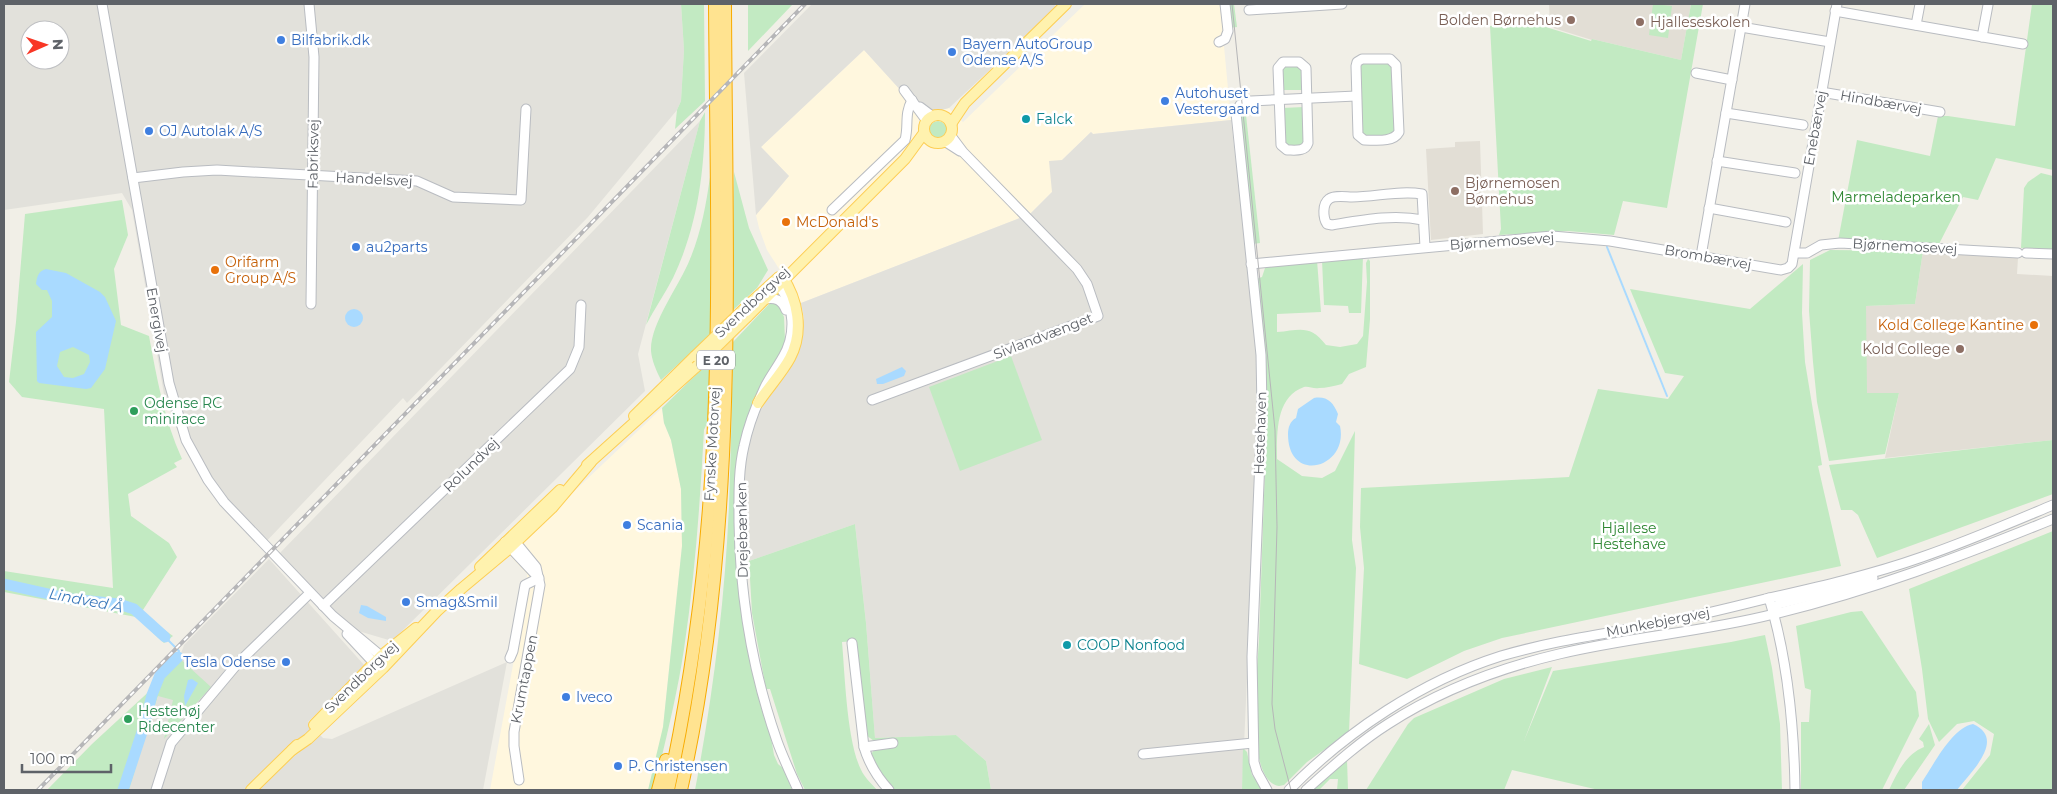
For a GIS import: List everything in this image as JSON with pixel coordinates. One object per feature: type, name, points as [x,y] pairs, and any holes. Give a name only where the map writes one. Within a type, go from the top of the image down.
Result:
[{"type":"highway","name":"Fynske Motorvej","points":[[668,790],[683,713],[701,592],[714,425],[717,302],[715,4]]},
{"type":"highway","name":"Fynske Motorvej","points":[[681,790],[708,630],[725,425],[725,4]]},
{"type":"highway","points":[[687,790],[704,687],[708,630]]},
{"type":"highway","points":[[658,790],[667,755],[683,713]]},
{"type":"main road","points":[[948,120],[952,131],[948,139],[941,144],[932,142],[924,133],[924,126],[929,119],[948,120],[1062,5]]},
{"type":"main road","name":"Svendborgvej","points":[[906,159],[924,133]]},
{"type":"main road","name":"Svendborgvej","points":[[696,362],[748,305],[781,279],[906,159],[932,142]]},
{"type":"main road","points":[[758,402],[788,361],[796,343],[797,311],[792,293],[781,279]]},
{"type":"main road","name":"Svendborgvej","points":[[251,790],[292,750],[328,709],[511,542],[591,462],[765,299],[781,279]]},
{"type":"main road","name":"Svendborgvej","points":[[292,750],[308,739],[379,663]]},
{"type":"street","name":"Energivej","points":[[102,4],[169,383],[186,440],[208,480],[224,502],[379,663]]},
{"type":"street","name":"Fabriksvej","points":[[308,4],[314,57],[311,304]]},
{"type":"street","points":[[1219,42],[1225,39],[1228,32],[1225,4]]},
{"type":"street","points":[[1249,10],[1342,4]]},
{"type":"street","points":[[1701,256],[1745,4]]},
{"type":"street","points":[[1916,25],[1920,4]]},
{"type":"street","points":[[1982,36],[1988,5]]},
{"type":"street","points":[[1836,7],[1916,25],[2023,44]]},
{"type":"street","name":"Enebærvej","points":[[1794,253],[1836,7]]},
{"type":"street","points":[[1741,27],[1830,42]]},
{"type":"street","points":[[1390,59],[1394,61],[1396,65],[1399,132],[1396,137],[1392,139],[1364,140],[1360,138],[1358,135],[1356,96],[1357,62],[1362,60],[1390,59]]},
{"type":"street","points":[[1284,62],[1299,62],[1306,68],[1308,144],[1302,150],[1287,150],[1281,145],[1279,99],[1278,68],[1284,62]]},
{"type":"street","points":[[1696,73],[1732,80]]},
{"type":"street","points":[[904,90],[929,119]]},
{"type":"street","name":"Hindbærvej","points":[[1821,92],[1940,112]]},
{"type":"street","points":[[1279,99],[1356,96]]},
{"type":"street","name":"Hestehaven","points":[[1274,790],[1265,786],[1254,762],[1253,648],[1262,410],[1261,355],[1237,109],[1243,103],[1279,99]]},
{"type":"street","points":[[832,210],[905,140],[907,109],[912,100]]},
{"type":"street","name":"Handelsvej","points":[[133,178],[217,170],[418,180],[453,196],[521,200],[526,109]]},
{"type":"street","points":[[1726,113],[1803,125]]},
{"type":"street","name":"Sivlandvænget","points":[[872,400],[1098,316],[1088,284],[1077,269],[948,139]]},
{"type":"street","points":[[1717,161],[1795,172]]},
{"type":"street","points":[[1423,220],[1392,217],[1332,225],[1327,224],[1323,216],[1325,204],[1329,199],[1410,192],[1422,194],[1425,247]]},
{"type":"street","points":[[1709,208],[1786,222]]},
{"type":"street","name":"Bjørnemosevej","points":[[1252,264],[1552,236],[1610,241]]},
{"type":"street","name":"Brombærvej","points":[[1610,241],[1781,270],[1788,268],[1792,264],[1794,253]]},
{"type":"street","name":"Bjørnemosevej","points":[[1794,253],[1807,253],[1821,245],[1840,243],[2053,254]]},
{"type":"street","name":"Drejebænken","points":[[781,279],[792,319],[789,345],[763,390],[748,429],[741,464],[739,544],[743,590],[752,646],[778,742],[798,790]]},
{"type":"street","points":[[765,299],[776,298],[786,308],[789,318],[789,345]]},
{"type":"street","name":"Rolundvej","points":[[323,606],[570,369],[579,347],[581,305]]},
{"type":"street","name":"Munkebjergvej","points":[[1288,790],[1322,759],[1364,726],[1417,693],[1464,670],[1500,657],[1554,642],[1658,624],[1856,577],[1946,548],[2053,505]]},
{"type":"street","name":"Munkebjergvej","points":[[1306,790],[1336,763],[1387,724],[1469,683],[1517,666],[1560,654],[1774,614],[1884,584],[2053,519]]},
{"type":"street","points":[[511,542],[540,578]]},
{"type":"street","points":[[1774,614],[1779,604],[1843,588],[1934,558],[1946,548]]},
{"type":"street","name":"Krumtappen","points":[[510,658],[513,651],[525,585],[540,578],[540,592],[514,732],[519,780]]},
{"type":"street","points":[[156,790],[171,743],[238,663],[310,593]]},
{"type":"street","points":[[1769,598],[1782,650],[1789,695],[1795,790]]},
{"type":"street","points":[[852,643],[864,747],[868,761],[876,775],[889,790]]},
{"type":"street","points":[[864,747],[893,743]]},
{"type":"street","points":[[1143,754],[1253,743]]},
{"type":"shaded area","points":[[4,4],[681,4],[684,50],[681,101],[677,110],[588,217],[407,403],[403,398],[261,547],[208,487],[180,436],[164,394],[132,210],[122,193],[4,210]]},
{"type":"shaded area","points":[[812,4],[1054,4],[1056,8],[949,108],[923,115],[864,50],[761,147],[789,176],[756,215],[744,73]]},
{"type":"shaded area","points":[[1085,4],[1220,4],[1231,120],[1093,134],[1091,132],[1062,160],[1052,192],[1030,214],[801,303],[767,250],[759,228],[756,215],[789,176],[761,147],[864,50],[923,115],[949,108],[963,122]]},
{"type":"shaded area","name":"Hjalleseskolen","points":[[1549,4],[1691,4],[1681,60],[1592,40],[1550,27]]},
{"type":"shaded area","points":[[1231,120],[1257,347],[1259,410],[1242,790],[991,790],[986,761],[956,735],[875,738],[866,623],[855,524],[749,561],[743,493],[744,463],[751,428],[776,380],[798,351],[804,318],[801,303],[1030,214],[1052,192],[1049,161],[1062,160],[1091,132],[1093,134]]},
{"type":"shaded area","points":[[700,121],[638,354],[645,391],[392,641],[355,630],[278,555]]},
{"type":"shaded area","name":"Bjørnemosen Børnehus","points":[[1480,141],[1483,234],[1431,240],[1426,149],[1455,147],[1455,142]]},
{"type":"shaded area","name":"Kold College","points":[[1923,251],[2018,258],[2017,274],[2053,276],[2053,440],[1885,458],[1899,393],[1866,393],[1866,306],[1915,304]]},
{"type":"shaded area","points":[[662,408],[681,489],[682,546],[663,727],[649,790],[490,790],[526,594],[527,574],[508,554]]},
{"type":"shaded area","points":[[269,559],[365,666],[308,722],[323,738],[332,739],[507,662],[483,790],[129,790],[163,680],[179,659],[184,645]]},
{"type":"green space","points":[[681,4],[704,4],[705,101],[675,129],[677,110],[681,101],[684,50]]},
{"type":"green space","points":[[748,4],[793,4],[748,51]]},
{"type":"green space","points":[[1228,4],[1234,4],[1237,27],[1230,28]]},
{"type":"green space","points":[[1653,4],[1672,6],[1668,38],[1649,35]]},
{"type":"green space","points":[[1691,4],[1703,4],[1667,208],[1623,201],[1614,235],[1568,231],[1499,235],[1501,229],[1490,26],[1533,23],[1591,41],[1592,39],[1681,60]]},
{"type":"green space","name":"Marmeladeparken","points":[[2032,4],[2053,4],[2053,170],[1996,158],[1978,200],[1963,197],[1938,246],[1838,241],[1857,140],[1930,156],[1938,116],[2015,126]]},
{"type":"green space","points":[[1360,63],[1392,63],[1396,132],[1392,136],[1364,137],[1360,134]]},
{"type":"green space","points":[[1299,65],[1303,69],[1304,90],[1281,90],[1282,66]]},
{"type":"green space","points":[[1304,107],[1305,144],[1302,147],[1287,148],[1283,144],[1282,108]]},
{"type":"green space","points":[[705,112],[704,154],[698,197],[689,238],[673,278],[646,325],[700,121]]},
{"type":"green space","points":[[1246,115],[1260,243],[1253,244],[1239,116]]},
{"type":"green space","points":[[938,121],[944,124],[947,130],[944,136],[938,139],[932,136],[929,130],[932,124]]},
{"type":"green space","points":[[734,172],[749,228],[768,270],[757,288],[732,311]]},
{"type":"green space","points":[[2041,173],[2053,176],[2053,250],[2021,248],[2024,188],[2028,182]]},
{"type":"green space","points":[[710,177],[711,334],[661,380],[652,358],[652,340],[660,316],[694,249],[703,219]]},
{"type":"green space","points":[[122,200],[128,235],[114,269],[121,325],[149,336],[166,414],[182,459],[174,463],[177,467],[128,494],[131,516],[169,543],[177,557],[141,613],[173,636],[164,643],[136,617],[4,592],[4,571],[113,588],[104,409],[22,397],[9,382],[25,214]]},
{"type":"green space","points":[[1830,250],[1923,251],[1915,304],[1866,306],[1867,393],[1899,393],[1885,454],[1829,461],[1817,402],[1809,311],[1810,260]]},
{"type":"green space","points":[[1363,256],[1361,313],[1349,313],[1348,306],[1324,305],[1322,260]]},
{"type":"green space","points":[[1368,259],[1370,261],[1370,319],[1366,367],[1349,374],[1342,384],[1322,388],[1304,387],[1295,392],[1283,408],[1278,428],[1277,459],[1302,476],[1322,478],[1335,471],[1355,431],[1352,540],[1356,568],[1349,732],[1307,762],[1284,785],[1279,786],[1269,781],[1262,769],[1258,753],[1255,716],[1267,409],[1265,408],[1256,279],[1262,277],[1265,268],[1273,265],[1317,260],[1321,312],[1277,314],[1277,332],[1304,330],[1315,334],[1326,345],[1340,347],[1357,344],[1363,336],[1367,282],[1366,263]]},
{"type":"green space","name":"Hjallese Hestehave","points":[[1803,264],[1802,313],[1805,362],[1822,465],[1818,466],[1841,566],[1502,638],[1464,651],[1407,679],[1359,664],[1364,568],[1360,527],[1361,488],[1569,477],[1598,389],[1668,399],[1684,376],[1665,373],[1630,289],[1750,309]]},
{"type":"green space","points":[[770,303],[777,304],[784,317],[785,340],[780,357],[756,396],[743,430],[736,476],[737,572],[746,636],[769,726],[774,755],[778,764],[784,769],[792,790],[695,790],[713,684],[725,576],[729,505],[733,342]]},
{"type":"green space","points":[[1011,356],[1042,440],[960,471],[929,387]]},
{"type":"green space","points":[[710,361],[708,421],[704,430],[697,540],[684,649],[654,789],[648,790],[663,727],[682,546],[681,489],[662,408]]},
{"type":"green space","points":[[2053,440],[2053,494],[1877,558],[1858,515],[1852,510],[1841,510],[1829,465]]},
{"type":"green space","points":[[855,524],[866,623],[875,738],[956,735],[986,761],[991,790],[894,790],[882,777],[870,755],[877,747],[897,745],[896,740],[874,741],[866,735],[855,641],[842,642],[850,731],[858,763],[864,775],[877,790],[805,790],[797,774],[770,689],[766,689],[752,613],[749,561]]},
{"type":"green space","points":[[2053,531],[2053,790],[1962,790],[1990,755],[1994,734],[1974,721],[1957,724],[1939,742],[1928,719],[1909,589]]},
{"type":"green space","points":[[1862,611],[1916,692],[1919,716],[1882,790],[1801,790],[1801,722],[1809,722],[1811,690],[1805,688],[1796,626]]},
{"type":"green space","points":[[1765,635],[1780,724],[1782,790],[1599,790],[1512,770],[1504,790],[1366,790],[1408,724],[1414,718],[1504,679],[1552,667],[1524,741],[1553,671]]},
{"type":"green space","points":[[178,657],[211,687],[164,739],[173,700],[158,696],[129,790],[47,790],[92,744],[155,686],[165,669]]},
{"type":"green space","points":[[1929,724],[1935,745],[1904,790],[1889,790],[1907,759],[1924,747],[1923,742],[1919,739]]},
{"type":"green space","points":[[1243,748],[1247,752],[1252,775],[1264,790],[1242,790]]},
{"type":"green space","points":[[1347,759],[1348,790],[1337,790],[1338,779],[1330,779],[1319,790],[1313,790]]},
{"type":"water","points":[[46,269],[66,273],[100,292],[105,297],[116,321],[105,369],[91,388],[39,383],[37,381],[36,332],[52,317],[52,301],[47,290],[42,290],[36,284],[38,275]],"holes":[[[73,347],[89,355],[90,362],[84,374],[73,378],[64,377],[57,366],[60,352]]]},
{"type":"water","points":[[350,309],[358,309],[363,314],[361,325],[350,327],[345,322],[345,314]]},
{"type":"water","points":[[902,367],[906,371],[904,376],[883,384],[877,384],[876,379]]},
{"type":"water","points":[[1314,398],[1326,399],[1334,406],[1338,414],[1336,422],[1340,426],[1340,440],[1336,452],[1328,460],[1317,465],[1307,465],[1297,460],[1291,450],[1288,432],[1291,423],[1296,418],[1298,409]]},
{"type":"water","points":[[361,605],[367,606],[386,617],[386,621],[368,618],[359,613]]},
{"type":"water","points":[[192,679],[198,683],[185,706],[184,696],[188,680]]},
{"type":"water","points":[[1973,724],[1983,730],[1987,738],[1983,756],[1977,766],[1957,790],[1922,790],[1922,782],[1944,748],[1958,732]]},
{"type":"waterway","points":[[1607,247],[1667,396]]},
{"type":"waterway","name":"Lindved Å","points":[[4,584],[71,599],[119,604],[134,609],[165,637]]},
{"type":"waterway","name":"Lindved Å","points":[[165,637],[179,651],[178,657]]},
{"type":"waterway","name":"Lindved Å","points":[[123,790],[160,675],[178,657]]},
{"type":"tram line","points":[[1232,4],[1275,430],[1277,527],[1272,704],[1275,729],[1291,790]]},
{"type":"railway","points":[[38,790],[805,4]]},
{"type":"place","name":"Bolden Børnehus","points":[[1571,20]]},
{"type":"place","name":"Hjalleseskolen","points":[[1640,22]]},
{"type":"place","name":"Bilfabrik.dk","points":[[281,40]]},
{"type":"place","name":"Bayern AutoGroup Odense A/S","points":[[952,52]]},
{"type":"place","name":"Autohuset Vestergaard","points":[[1165,101]]},
{"type":"place","name":"Falck","points":[[1026,119]]},
{"type":"place","name":"OJ Autolak A/S","points":[[149,131]]},
{"type":"place","name":"Bjørnemosen Børnehus","points":[[1455,191]]},
{"type":"place","name":"McDonald's","points":[[786,222]]},
{"type":"place","name":"au2parts","points":[[356,247]]},
{"type":"place","name":"Orifarm Group A/S","points":[[215,270]]},
{"type":"place","name":"Kold College Kantine","points":[[2034,325]]},
{"type":"place","name":"Kold College","points":[[1960,349]]},
{"type":"place","name":"Odense RC minirace","points":[[134,411]]},
{"type":"place","name":"Scania","points":[[627,525]]},
{"type":"place","name":"Smag&Smil","points":[[406,602]]},
{"type":"place","name":"COOP Nonfood","points":[[1067,645]]},
{"type":"place","name":"Tesla Odense","points":[[286,662]]},
{"type":"place","name":"Iveco","points":[[566,697]]},
{"type":"place","name":"Hestehøj Ridecenter","points":[[128,719]]},
{"type":"place","name":"P. Christensen","points":[[618,766]]}]
